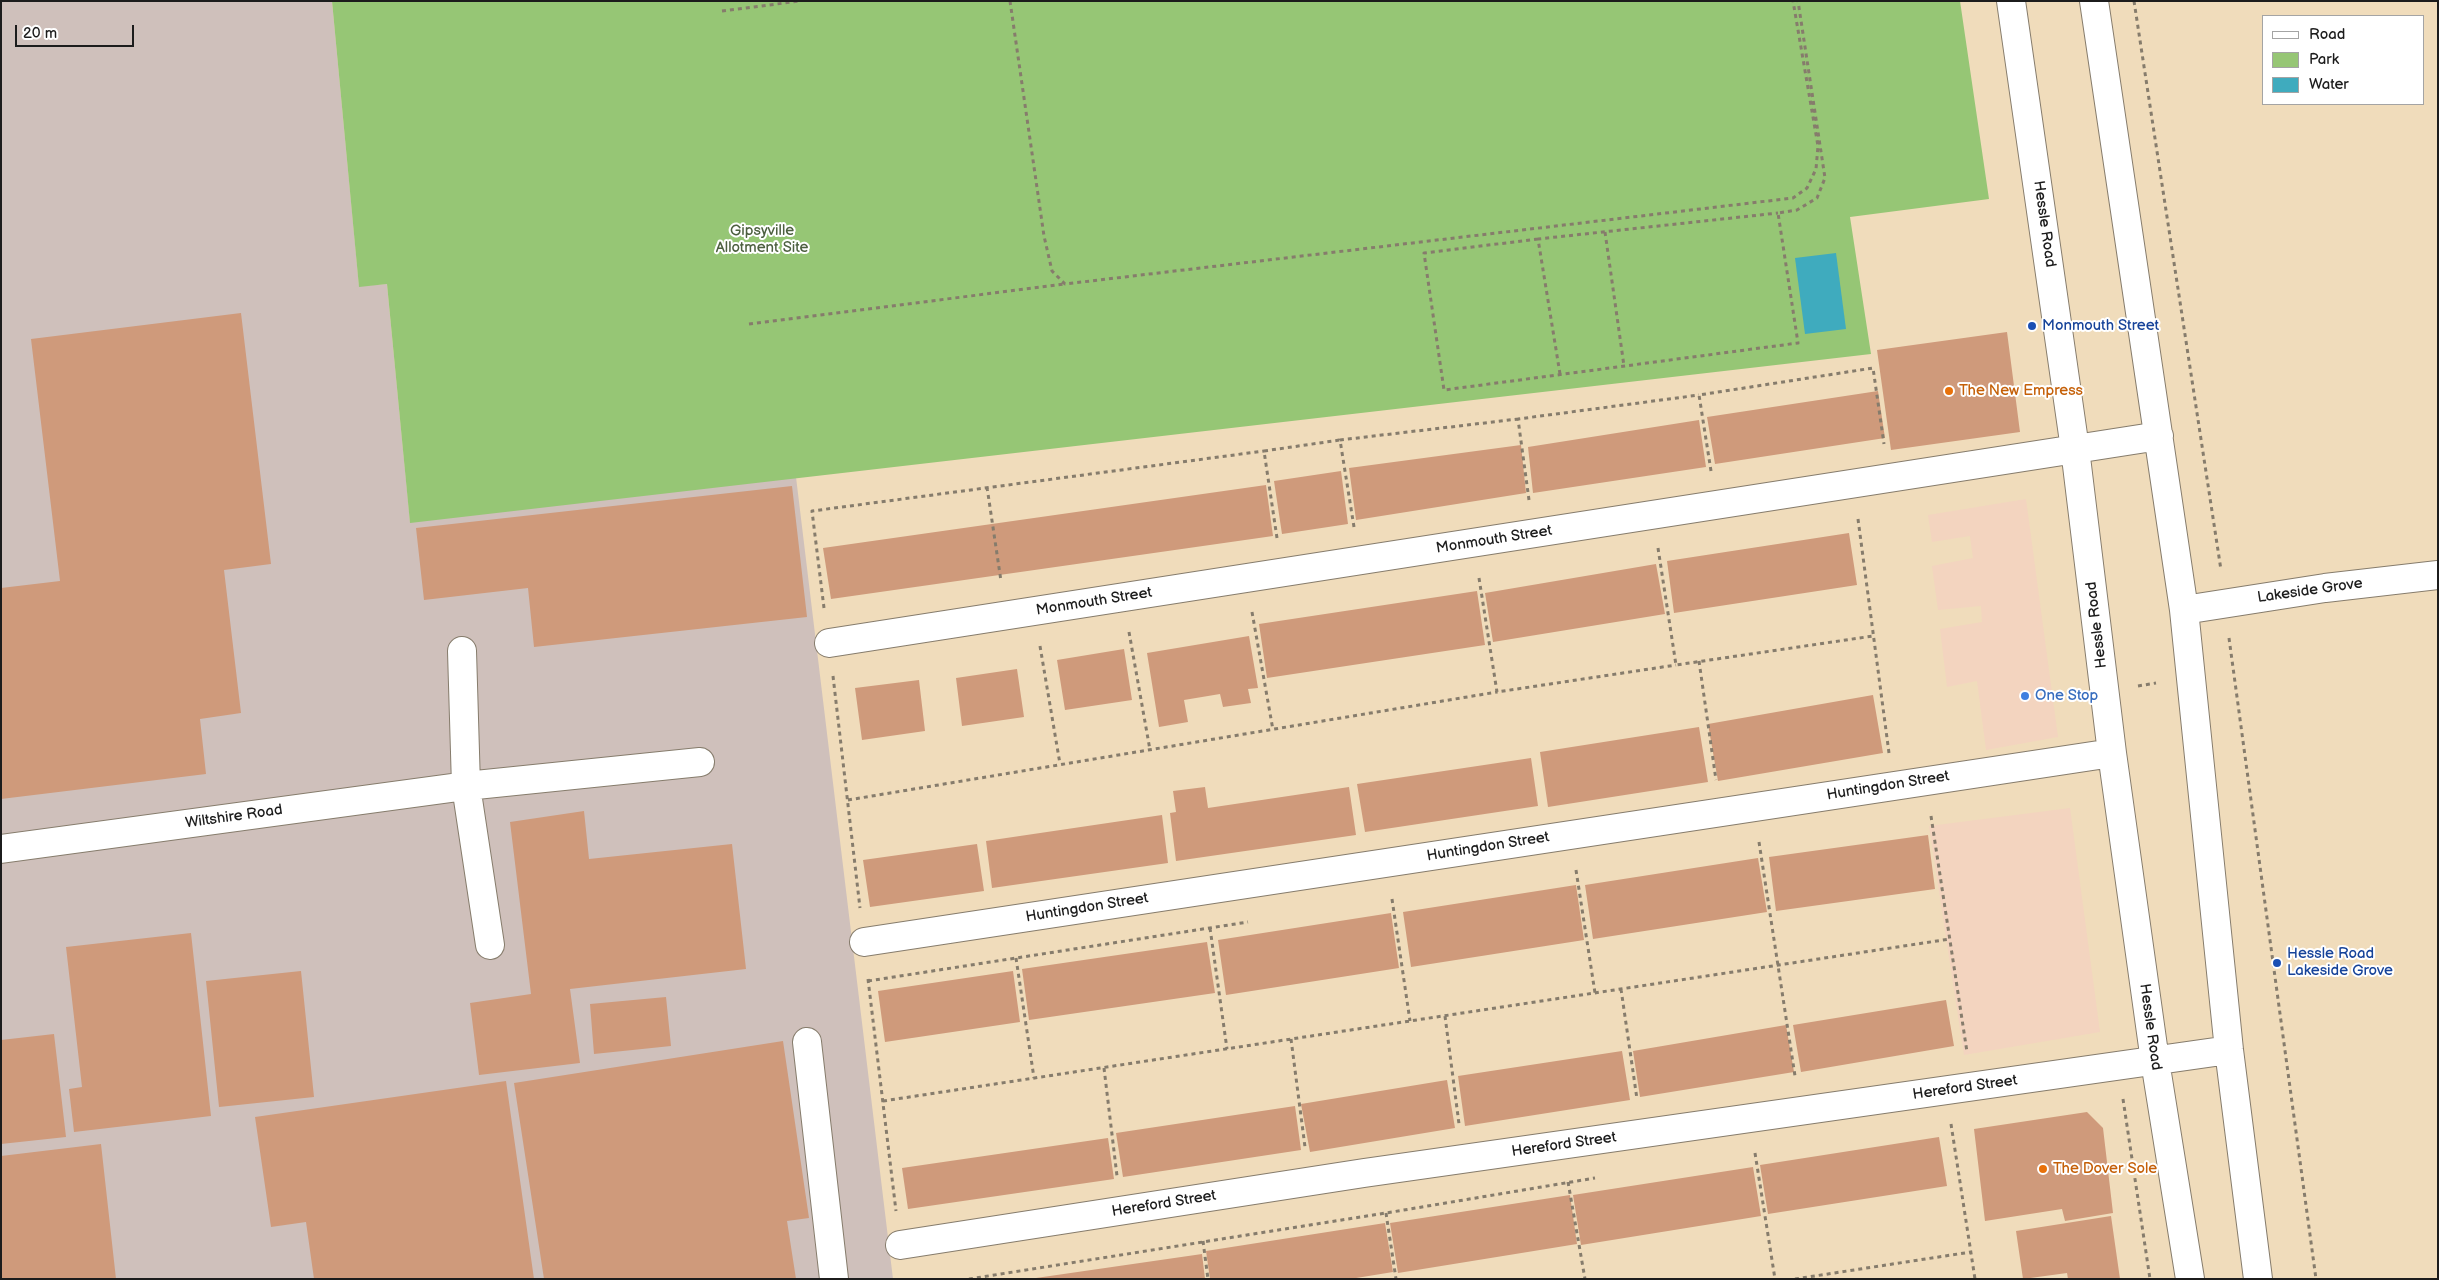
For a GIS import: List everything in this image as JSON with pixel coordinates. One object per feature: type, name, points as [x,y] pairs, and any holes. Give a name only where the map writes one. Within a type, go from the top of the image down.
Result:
[{"type":"street","name":"Hessle Road","points":[[2011,1],[2075,449],[2112,753],[2155,1062],[2190,1279]]},
{"type":"street","points":[[2094,1],[2117,168],[2184,610],[2230,1050],[2258,1279]]},
{"type":"street","name":"Monmouth Street","points":[[829,643],[2159,436]]},
{"type":"street","name":"Lakeside Grove","points":[[2184,610],[2325,588],[2438,575]]},
{"type":"street","points":[[462,651],[466,786],[490,945]]},
{"type":"street","name":"Huntingdon Street","points":[[864,942],[2112,753]]},
{"type":"street","name":"Wiltshire Road","points":[[1,849],[466,786],[700,762]]},
{"type":"street","points":[[807,1042],[834,1279]]},
{"type":"street","name":"Hereford Street","points":[[900,1245],[1364,1173],[2230,1050]]},
{"type":"path","points":[[722,11],[800,1]]},
{"type":"path","points":[[1010,1],[1044,236],[1052,271],[1066,284]]},
{"type":"path","points":[[749,324],[1066,284],[1793,198],[1807,188],[1810,182],[1816,169],[1818,146],[1793,1]]},
{"type":"path","points":[[1778,213],[1798,343],[1444,390],[1424,253],[1778,213],[1797,210],[1817,198],[1825,178],[1798,1]]},
{"type":"path","points":[[2134,1],[2221,571]]},
{"type":"path","points":[[1605,232],[1624,366]]},
{"type":"path","points":[[1538,239],[1560,374]]},
{"type":"path","points":[[825,611],[812,511],[1340,440],[1700,395],[1872,368],[1884,449]]},
{"type":"path","points":[[1700,395],[1712,477]]},
{"type":"path","points":[[1518,419],[1529,503]]},
{"type":"path","points":[[1340,440],[1355,531]]},
{"type":"path","points":[[1264,451],[1278,542]]},
{"type":"path","points":[[987,487],[1001,584]]},
{"type":"path","points":[[1857,513],[1890,761]]},
{"type":"path","points":[[1648,547],[1658,545],[1676,665]]},
{"type":"path","points":[[1478,575],[1497,692]]},
{"type":"path","points":[[1242,612],[1262,609]]},
{"type":"path","points":[[1252,611],[1274,730]]},
{"type":"path","points":[[2228,629],[2316,1279]]},
{"type":"path","points":[[1120,632],[1137,630]]},
{"type":"path","points":[[1129,631],[1150,750]]},
{"type":"path","points":[[848,800],[1497,692],[1873,636]]},
{"type":"path","points":[[1030,647],[1049,644]]},
{"type":"path","points":[[1040,645],[1060,764]]},
{"type":"path","points":[[1700,661],[1717,785]]},
{"type":"path","points":[[833,679],[843,677]]},
{"type":"path","points":[[2104,690],[2192,679]]},
{"type":"path","points":[[1931,815],[1967,1053]]},
{"type":"path","points":[[1759,842],[1796,1079]]},
{"type":"path","points":[[1576,870],[1595,993]]},
{"type":"path","points":[[1392,899],[1410,1021]]},
{"type":"path","points":[[1210,928],[1227,1049]]},
{"type":"path","points":[[883,1101],[1950,939]]},
{"type":"path","points":[[1016,958],[1034,1078]]},
{"type":"path","points":[[1621,989],[1637,1102]]},
{"type":"path","points":[[1445,1016],[1460,1129]]},
{"type":"path","points":[[1291,1039],[1305,1152]]},
{"type":"path","points":[[1104,1068],[1118,1180]]},
{"type":"path","points":[[1950,1121],[1975,1279]]},
{"type":"path","points":[[1745,1154],[1765,1151]]},
{"type":"path","points":[[1755,1152],[1775,1279]]},
{"type":"path","points":[[969,1279],[1597,1178]]},
{"type":"path","points":[[1568,1182],[1585,1279]]},
{"type":"path","points":[[1386,1213],[1396,1279]]},
{"type":"path","points":[[1203,1241],[1208,1279]]},
{"type":"path","points":[[1795,1279],[1971,1252]]},
{"type":"shaded area","points":[[1,1],[332,1],[359,286],[387,284],[410,522],[796,477],[893,1279],[1,1279]]},
{"type":"shaded area","points":[[2026,499],[2058,737],[1986,750],[1977,681],[1947,687],[1940,629],[1982,622],[1981,606],[1938,610],[1932,566],[1973,558],[1970,536],[1932,542],[1928,515]]},
{"type":"shaded area","points":[[2070,808],[2100,1032],[1964,1055],[1929,826]]},
{"type":"green space","name":"Gipsyville Allotment Site","points":[[332,1],[1960,1],[1989,199],[1850,217],[1871,354],[410,523],[387,284],[359,287]]},
{"type":"water","points":[[1836,253],[1846,329],[1805,334],[1795,258]]},
{"type":"building","points":[[241,313],[271,564],[224,570],[241,713],[200,719],[206,774],[1,799],[1,588],[60,581],[31,339]]},
{"type":"building","name":"The New Empress","points":[[2007,332],[2020,432],[1891,450],[1877,350]]},
{"type":"building","points":[[1878,391],[1885,438],[1715,464],[1707,417]]},
{"type":"building","points":[[1699,420],[1706,467],[1533,493],[1528,447]]},
{"type":"building","points":[[1521,445],[1526,493],[1356,520],[1349,468]]},
{"type":"building","points":[[1341,471],[1348,524],[1282,534],[1274,481]]},
{"type":"building","points":[[1266,485],[1273,536],[831,599],[823,548]]},
{"type":"building","points":[[792,486],[807,617],[534,647],[528,588],[424,600],[416,528]]},
{"type":"building","points":[[1849,533],[1857,585],[1674,613],[1667,561]]},
{"type":"building","points":[[1656,564],[1665,614],[1493,642],[1485,593]]},
{"type":"building","points":[[1477,591],[1485,645],[1267,678],[1259,624]]},
{"type":"building","points":[[1249,636],[1258,688],[1248,689],[1251,703],[1223,707],[1220,694],[1184,700],[1188,722],[1159,727],[1147,653]]},
{"type":"building","points":[[1124,649],[1132,700],[1065,710],[1057,660]]},
{"type":"building","points":[[1017,669],[1024,717],[962,726],[956,678]]},
{"type":"building","points":[[919,680],[925,731],[862,740],[855,688]]},
{"type":"building","points":[[1873,695],[1883,753],[1718,781],[1708,724]]},
{"type":"building","points":[[1699,727],[1708,782],[1548,807],[1540,752]]},
{"type":"building","points":[[1531,758],[1538,806],[1365,832],[1357,784]]},
{"type":"building","points":[[1205,787],[1208,808],[1349,787],[1356,835],[1176,861],[1170,813],[1176,812],[1173,791]]},
{"type":"building","points":[[584,811],[589,859],[732,844],[746,969],[570,989],[580,1063],[479,1075],[470,1003],[531,994],[510,822]]},
{"type":"building","points":[[1162,815],[1168,863],[992,888],[986,841]]},
{"type":"building","points":[[1928,835],[1935,889],[1776,911],[1769,857]]},
{"type":"building","points":[[977,844],[984,891],[870,907],[863,860]]},
{"type":"building","points":[[1758,858],[1767,912],[1593,939],[1585,885]]},
{"type":"building","points":[[1576,885],[1584,940],[1411,967],[1403,912]]},
{"type":"building","points":[[1391,913],[1399,968],[1226,995],[1218,940]]},
{"type":"building","points":[[191,933],[211,1116],[74,1132],[69,1089],[82,1087],[66,947]]},
{"type":"building","points":[[1207,942],[1215,993],[1029,1020],[1022,969]]},
{"type":"building","points":[[301,971],[314,1097],[219,1107],[206,981]]},
{"type":"building","points":[[1013,971],[1020,1022],[885,1042],[878,991]]},
{"type":"building","points":[[666,997],[671,1046],[594,1054],[590,1004]]},
{"type":"building","points":[[1946,1000],[1954,1046],[1801,1072],[1793,1025]]},
{"type":"building","points":[[1786,1025],[1794,1072],[1640,1097],[1633,1051]]},
{"type":"building","points":[[54,1034],[66,1137],[1,1144],[1,1040]]},
{"type":"building","points":[[783,1041],[809,1218],[787,1221],[796,1279],[544,1279],[514,1083]]},
{"type":"building","points":[[1622,1051],[1630,1100],[1465,1126],[1458,1076]]},
{"type":"building","points":[[1447,1080],[1455,1128],[1310,1152],[1301,1104]]},
{"type":"building","points":[[506,1081],[534,1279],[314,1279],[306,1222],[271,1227],[255,1117]]},
{"type":"building","points":[[1295,1106],[1301,1150],[1123,1177],[1116,1133]]},
{"type":"building","name":"The Dover Sole","points":[[2087,1112],[2103,1128],[2113,1213],[2065,1221],[2062,1209],[1985,1221],[1974,1129]]},
{"type":"building","points":[[1939,1137],[1947,1186],[1768,1214],[1760,1165]]},
{"type":"building","points":[[1108,1138],[1114,1179],[908,1209],[902,1168]]},
{"type":"building","points":[[101,1144],[116,1279],[1,1279],[1,1156]]},
{"type":"building","points":[[1753,1167],[1761,1216],[1581,1245],[1573,1195]]},
{"type":"building","points":[[1570,1195],[1577,1244],[1398,1273],[1390,1223]]},
{"type":"building","points":[[2111,1216],[2120,1279],[2068,1279],[2067,1273],[2023,1279],[2016,1231]]},
{"type":"building","points":[[1385,1223],[1393,1272],[1350,1279],[1210,1279],[1206,1251]]},
{"type":"building","points":[[1202,1254],[1205,1279],[1036,1279],[1036,1278]]},
{"type":"place","name":"Monmouth Street","points":[[2032,326]]},
{"type":"place","name":"The New Empress","points":[[1949,391]]},
{"type":"place","name":"One Stop","points":[[2025,696]]},
{"type":"place","name":"Hessle Road Lakeside Grove","points":[[2277,963]]},
{"type":"place","name":"The Dover Sole","points":[[2043,1169]]}]
